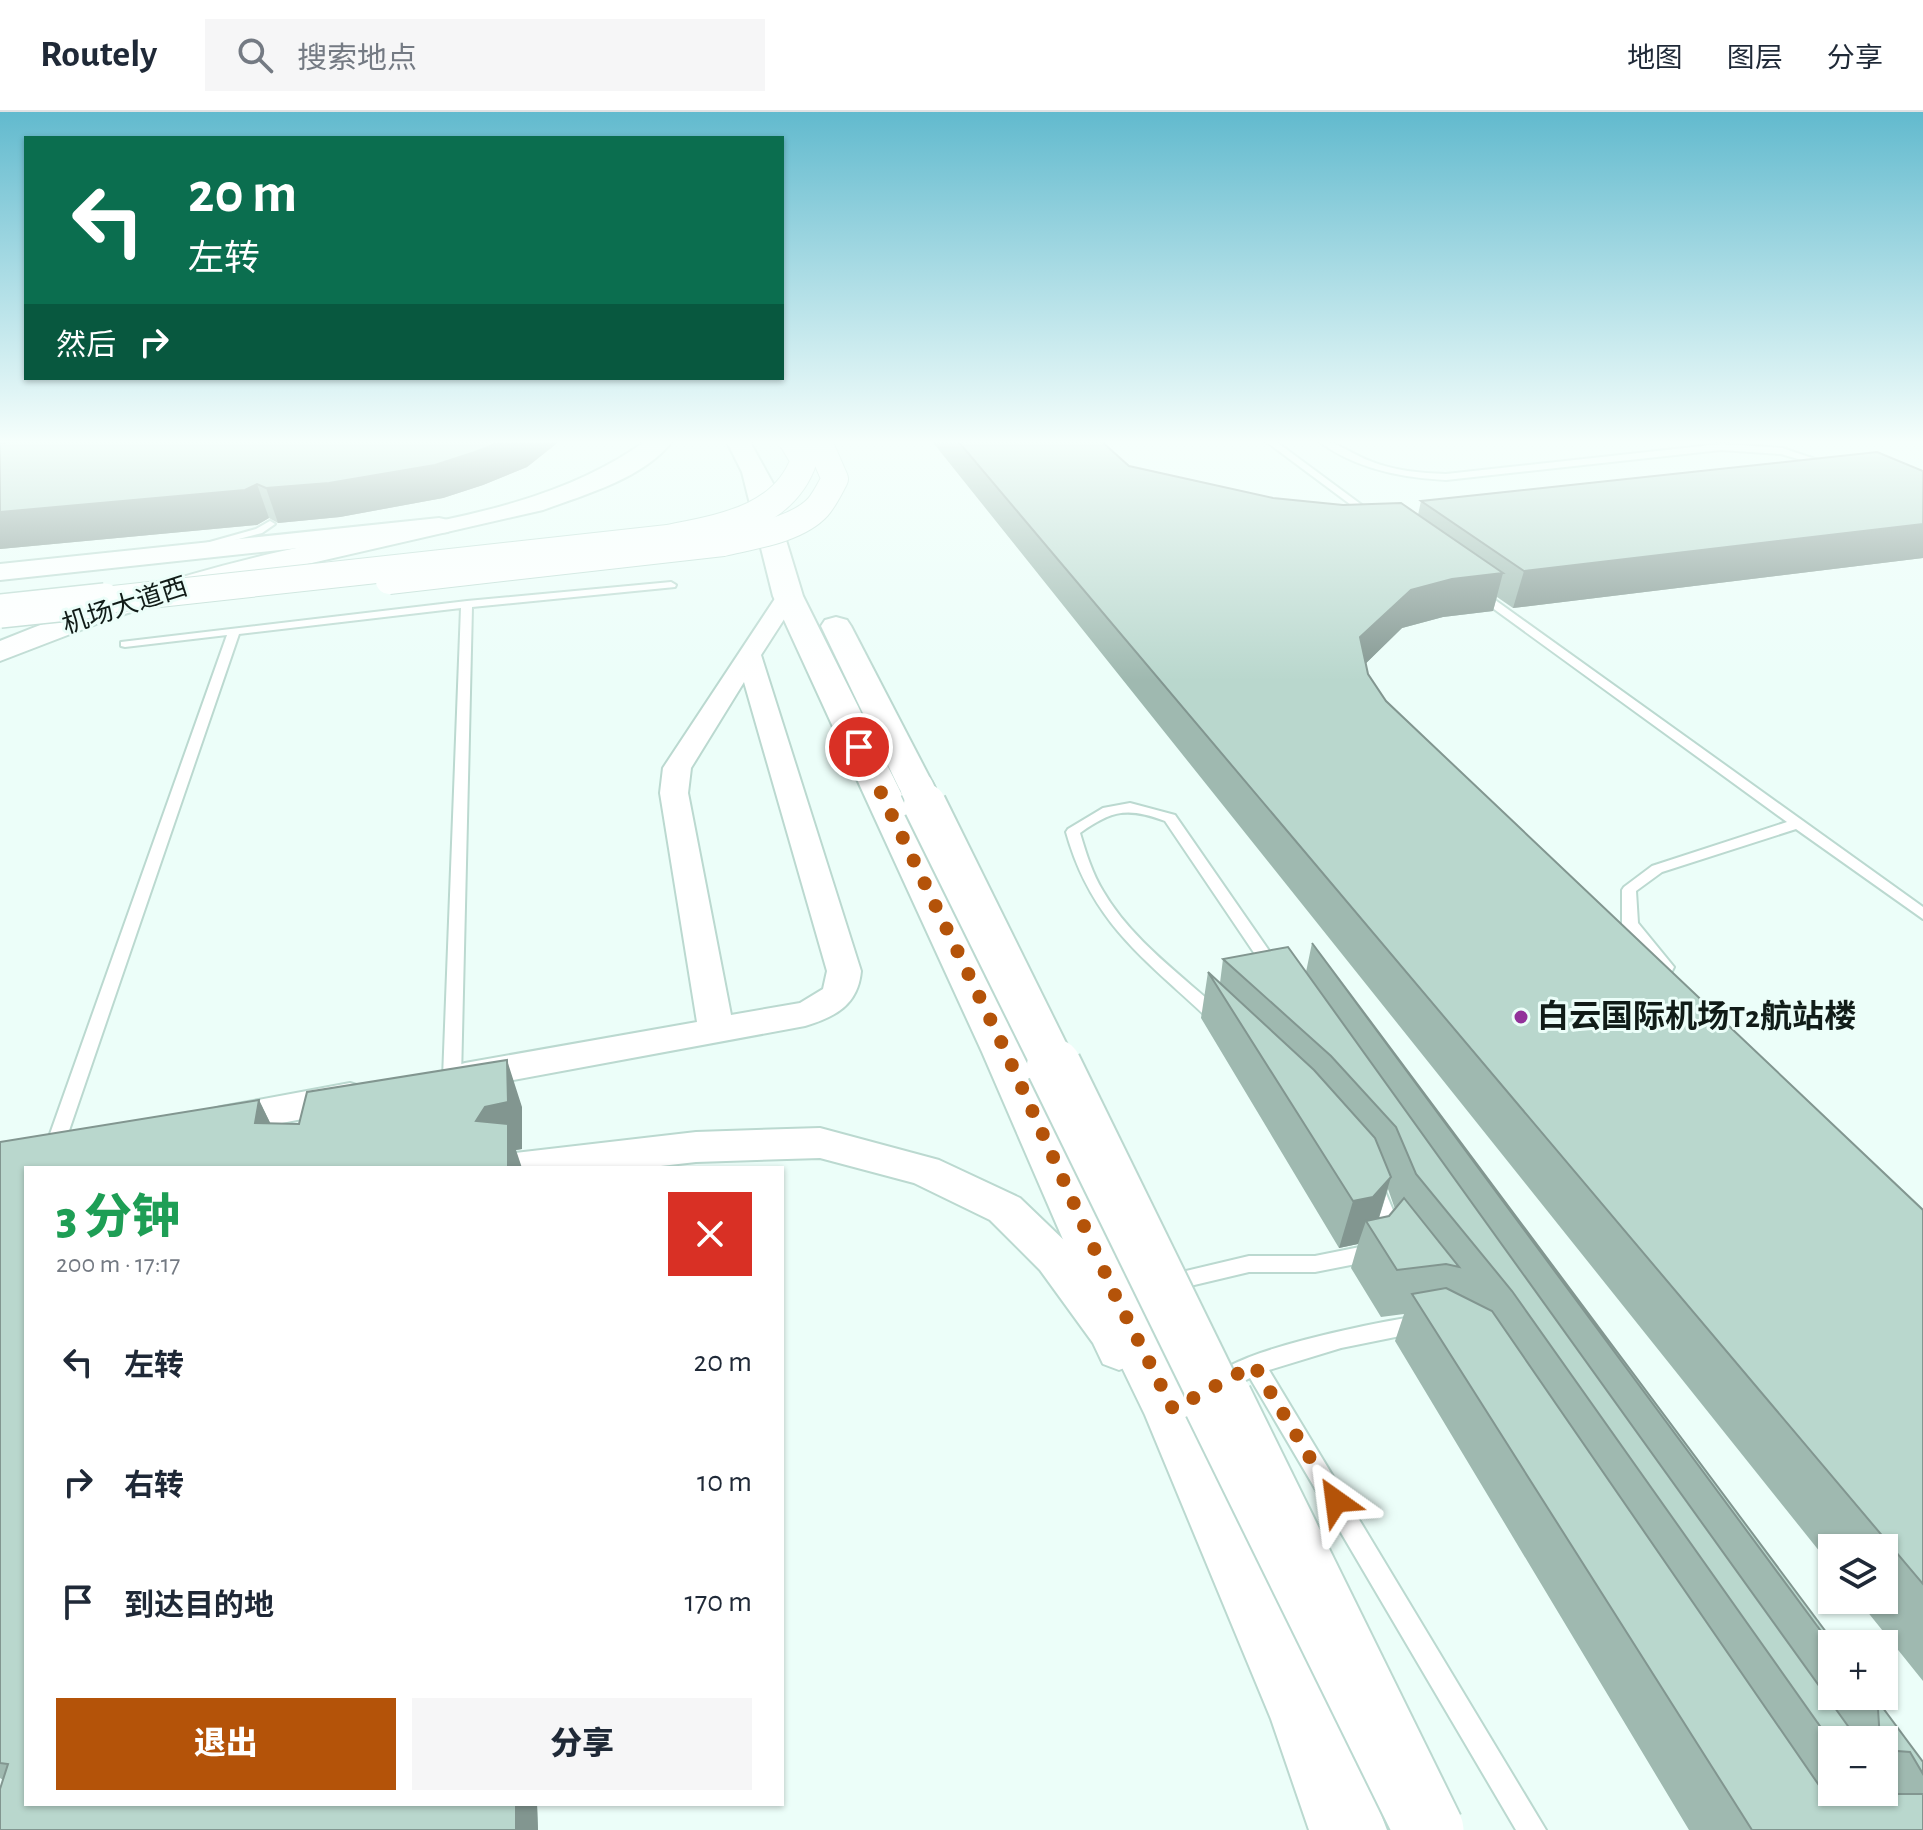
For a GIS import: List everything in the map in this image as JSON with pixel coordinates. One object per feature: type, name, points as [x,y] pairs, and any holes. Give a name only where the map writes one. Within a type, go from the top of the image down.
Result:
[{"type":"main road","name":"机场大道西","points":[[0,652],[107,608],[221,574],[467,520]]},
{"type":"main road","points":[[0,672],[115,619],[208,588],[312,563],[431,546],[621,529],[670,520]]},
{"type":"main road","points":[[0,611],[608,546],[668,538],[737,520]]},
{"type":"main road","points":[[780,520],[1006,1052],[1130,1291],[1173,1409],[1308,1719],[1348,1830]]},
{"type":"main road","points":[[151,595],[380,582],[723,543],[765,533],[791,520]]},
{"type":"main road","points":[[0,572],[452,524]]},
{"type":"main road","points":[[810,596],[917,788],[1429,1830]]},
{"type":"street","points":[[716,1031],[674,793],[677,768],[749,655],[810,596]]},
{"type":"street","points":[[186,1127],[716,1031],[824,1008],[843,987],[844,971],[749,655]]},
{"type":"street","points":[[305,1142],[311,1104]]},
{"type":"street","points":[[532,1166],[696,1147],[820,1143],[925,1171],[1005,1209],[1055,1258],[1112,1333],[1331,1830]]},
{"type":"street","points":[[40,1153],[92,1144],[85,1166]]},
{"type":"lane","points":[[1378,520],[1389,528]]},
{"type":"lane","points":[[148,558],[259,531],[270,524]]},
{"type":"lane","points":[[1466,584],[1923,914]]},
{"type":"lane","points":[[125,644],[467,604],[671,585]]},
{"type":"lane","points":[[421,1084],[467,604]]},
{"type":"lane","points":[[40,1153],[234,631]]},
{"type":"lane","points":[[1236,1036],[1112,920],[1080,867],[1073,832],[1096,813],[1119,807],[1143,806],[1170,818],[1287,988]]},
{"type":"lane","points":[[1677,978],[1630,924],[1629,890],[1657,869],[1799,823]]},
{"type":"lane","points":[[1130,1291],[1249,1264],[1315,1264],[1366,1254],[1394,1233],[1372,1181],[1362,1169]]},
{"type":"lane","points":[[1173,1409],[1254,1365],[1333,1339],[1430,1323],[1443,1330]]},
{"type":"lane","points":[[1254,1365],[1532,1830]]},
{"type":"building","name":"白云国际机场T2航站楼","points":[[1025,520],[1426,520],[1503,573],[1452,579],[1411,590],[1360,637],[1368,674],[1386,701],[1923,1210],[1923,1584],[1898,1554],[1898,1534],[1881,1534]]},
{"type":"building","points":[[1449,520],[1923,520],[1923,524],[1524,571]]},
{"type":"building","points":[[1312,943],[1825,1630],[1820,1630]]},
{"type":"building","points":[[1288,947],[1818,1684],[1818,1710],[1836,1710],[1848,1726],[1820,1726],[1512,1291],[1416,1174],[1396,1127],[1331,1056],[1223,959]]},
{"type":"building","points":[[1208,972],[1314,1070],[1375,1138],[1391,1177],[1373,1197],[1353,1201]]},
{"type":"building","points":[[507,1060],[508,1102],[485,1107],[476,1121],[508,1124],[508,1166],[24,1166],[24,1806],[516,1806],[516,1830],[0,1830],[0,1789],[8,1764],[0,1763],[0,1142],[259,1100],[255,1123],[299,1124],[307,1092]]},
{"type":"building","points":[[1404,1198],[1459,1267],[1446,1264],[1397,1270],[1366,1221],[1389,1216]]},
{"type":"building","points":[[1446,1288],[1492,1311],[1818,1784],[1818,1806],[1898,1806],[1898,1794],[1923,1794],[1923,1830],[1752,1830],[1412,1294]]},
{"type":"building","points":[[1878,1710],[1884,1710],[1896,1726],[1879,1726]]},
{"type":"building","points":[[1898,1728],[1923,1762],[1923,1774],[1910,1752],[1898,1751]]},
{"type":"place","name":"白云国际机场T2航站楼","points":[[1521,1017]]},
{"type":"route","points":[[859,747],[1006,1052],[1115,1295],[1173,1409],[1254,1365],[1336,1501]]}]
